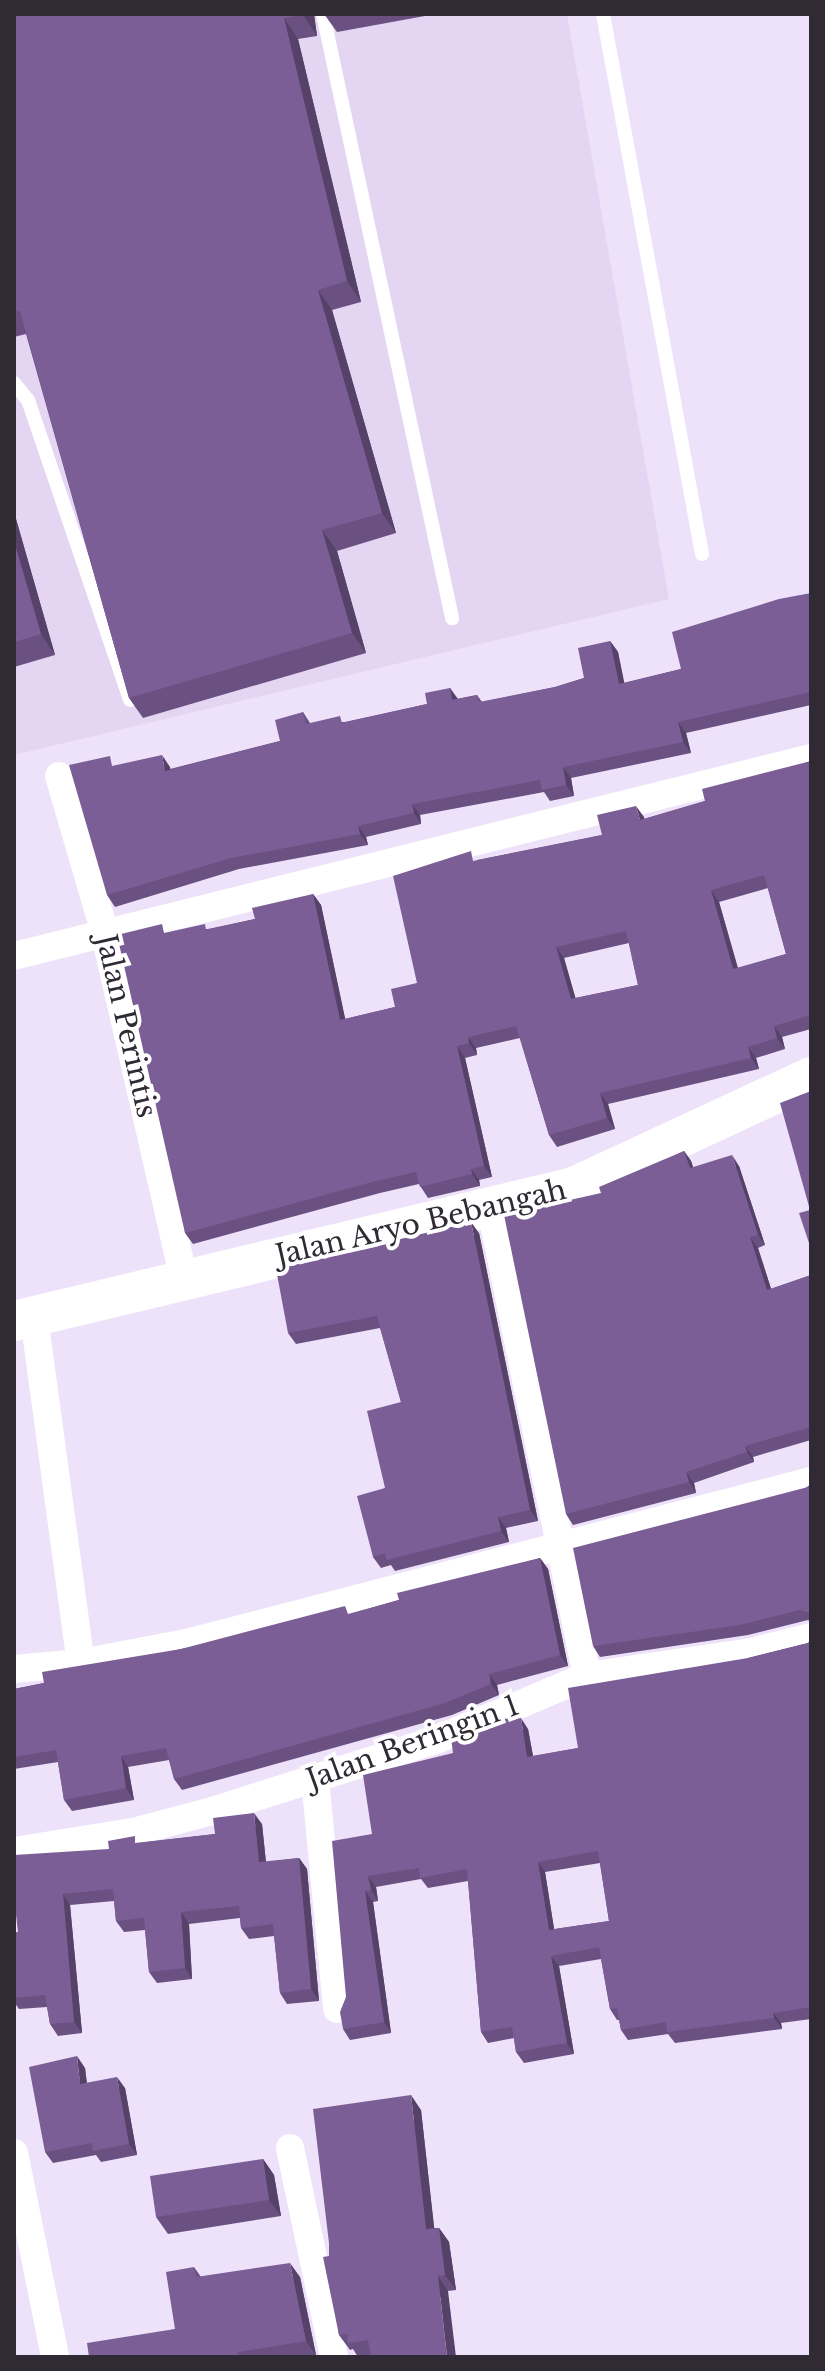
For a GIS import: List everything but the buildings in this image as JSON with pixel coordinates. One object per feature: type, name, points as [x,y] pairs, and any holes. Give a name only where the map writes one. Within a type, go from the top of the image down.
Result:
[{"type":"street","points":[[14,956],[104,930],[811,758]]},
{"type":"street","name":"Jalan Perintis","points":[[59,776],[104,930],[184,1279]]},
{"type":"street","name":"Jalan Aryo Bebangah","points":[[24,1319],[491,1209],[621,1169],[811,1077]]},
{"type":"street","points":[[491,1209],[587,1676]]},
{"type":"street","points":[[24,1319],[81,1663]]},
{"type":"street","points":[[14,1669],[81,1663],[186,1643],[811,1481]]},
{"type":"street","name":"Jalan Beringin 1","points":[[14,1851],[133,1832],[315,1779],[436,1740],[587,1676],[751,1652],[811,1637]]},
{"type":"street","points":[[315,1779],[337,2009]]},
{"type":"street","points":[[290,2148],[334,2357]]},
{"type":"street","points":[[14,2153],[55,2357]]},
{"type":"lane","points":[[323,14],[452,618]]},
{"type":"lane","points":[[603,14],[702,554]]},
{"type":"lane","points":[[14,383],[28,400],[130,700]]},
{"type":"shaded area","points":[[14,14],[567,14],[669,599],[14,755]]}]
